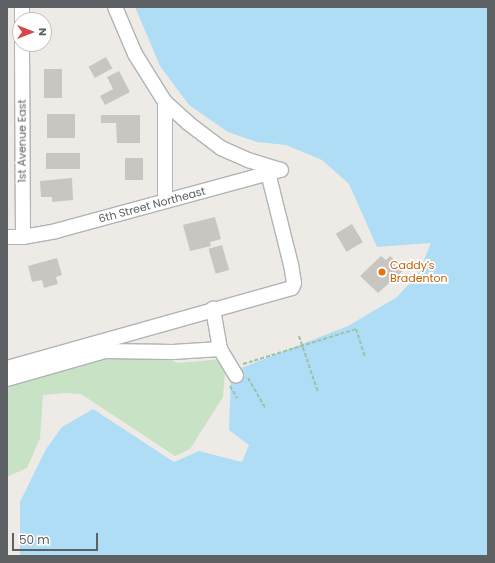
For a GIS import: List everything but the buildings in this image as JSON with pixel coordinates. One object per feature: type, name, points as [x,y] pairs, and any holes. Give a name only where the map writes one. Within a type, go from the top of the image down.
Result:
[{"type":"street","points":[[7,368],[293,286],[291,265],[275,172],[221,148],[188,123],[165,102],[135,54],[115,7]]},
{"type":"street","name":"1st Avenue East","points":[[22,52],[23,237]]},
{"type":"street","points":[[165,102],[165,201]]},
{"type":"street","name":"6th Street Northeast","points":[[7,237],[23,237],[56,231],[275,172]]},
{"type":"street","points":[[213,310],[220,349],[241,373]]},
{"type":"street","points":[[7,379],[105,351],[173,352],[220,349]]},
{"type":"path","points":[[265,408],[241,373],[356,329],[365,357]]},
{"type":"path","points":[[299,336],[318,392]]},
{"type":"green space","points":[[137,347],[161,352],[177,363],[235,358],[232,366],[225,371],[223,397],[190,449],[175,456],[81,394],[64,393],[43,395],[40,438],[27,468],[7,477],[7,378]]},
{"type":"water","points":[[135,7],[488,7],[488,556],[20,556],[20,502],[46,449],[62,427],[93,409],[174,462],[199,451],[242,462],[249,445],[229,430],[231,372],[348,326],[397,297],[418,274],[431,243],[377,247],[349,184],[322,160],[286,145],[257,142],[228,132],[189,105],[160,66]]},
{"type":"place","name":"Caddy's Bradenton","points":[[382,272]]}]
